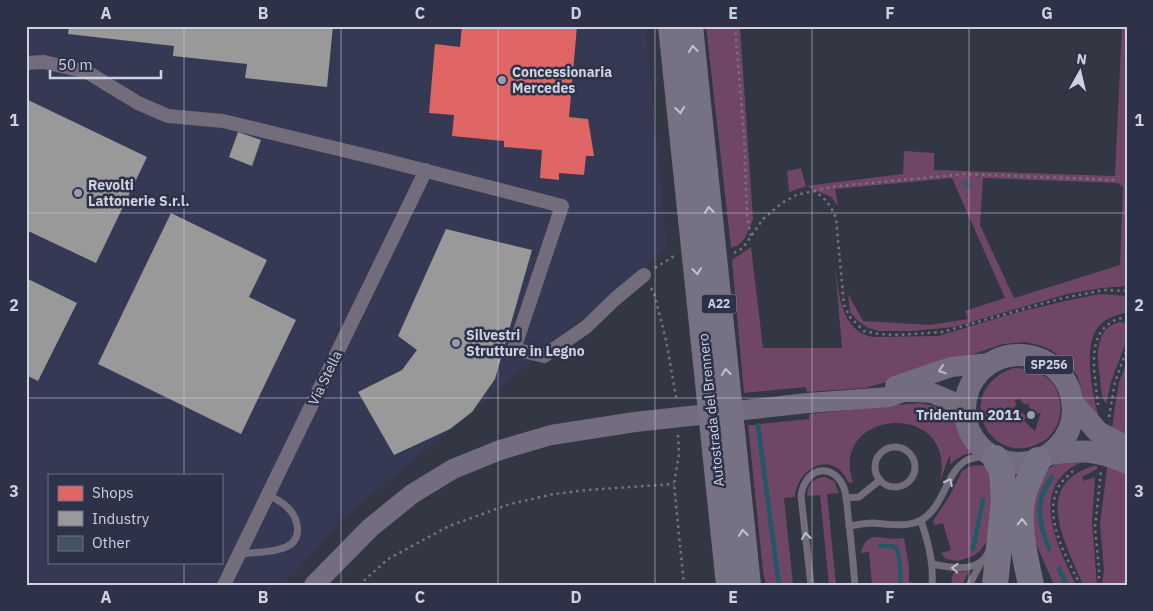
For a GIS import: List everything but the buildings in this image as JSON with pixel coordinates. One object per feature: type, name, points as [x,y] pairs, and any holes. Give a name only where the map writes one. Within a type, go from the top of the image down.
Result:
[{"type":"highway","name":"Autostrada del Brennero","points":[[672,26],[729,585]]},
{"type":"highway","name":"Autostrada del Brennero","points":[[690,26],[748,585]]},
{"type":"highway","points":[[993,457],[1002,470],[1004,500],[995,585]]},
{"type":"highway","points":[[1031,585],[1023,539],[1022,504],[1025,488],[1043,457]]},
{"type":"main road","name":"SP256","points":[[848,401],[951,368],[990,363],[1006,356],[1027,356],[1041,360],[1061,375],[1070,393],[1073,412],[1069,429],[1062,441],[1043,457]]},
{"type":"main road","name":"SP256","points":[[966,422],[964,408],[968,390],[978,374],[990,363]]},
{"type":"main road","name":"SP256","points":[[314,585],[370,528],[412,494],[453,469],[500,450],[552,435],[635,422],[808,403],[889,397],[903,392],[917,392],[932,394],[950,401],[966,422],[977,444],[993,457]]},
{"type":"main road","name":"SP256","points":[[1072,402],[1115,454]]},
{"type":"main road","points":[[993,457],[1016,463],[1078,451],[1115,454]]},
{"type":"street","points":[[26,63],[44,62],[87,72],[138,104],[168,116],[223,121],[426,170],[562,206],[514,349],[544,356],[586,327],[644,275]]},
{"type":"street","name":"Via Stella","points":[[224,585],[426,170]]},
{"type":"lane","points":[[895,447],[901,448],[912,455],[915,462],[914,475],[906,485],[893,487],[886,485],[880,480],[875,469],[882,452],[895,447]]},
{"type":"lane","points":[[849,526],[870,523],[904,524],[920,521],[936,505],[955,471],[967,460],[993,457]]},
{"type":"lane","points":[[811,585],[801,496],[802,486],[807,478],[813,473],[821,471],[829,473],[841,482],[845,490],[855,585]]},
{"type":"lane","points":[[846,498],[859,497],[880,480]]},
{"type":"lane","points":[[239,554],[285,547],[297,537],[298,526],[295,516],[288,507],[269,495]]},
{"type":"lane","points":[[920,521],[932,564],[932,585]]},
{"type":"lane","points":[[969,585],[982,561],[1000,536]]},
{"type":"lane","points":[[932,564],[949,568],[964,568],[982,561]]},
{"type":"path","points":[[735,26],[744,135],[747,214],[751,238]]},
{"type":"path","points":[[733,253],[743,248],[763,219],[782,203],[796,195],[830,187],[965,174],[1118,180]]},
{"type":"path","points":[[814,191],[824,197],[836,218],[844,305],[850,317],[864,331],[898,335],[942,332],[1059,299],[1104,290],[1127,291]]},
{"type":"path","points":[[644,275],[674,256]]},
{"type":"path","points":[[1099,410],[1094,354],[1096,340],[1103,327],[1109,323],[1127,318]]},
{"type":"path","points":[[1109,417],[1115,382],[1127,349]]},
{"type":"path","points":[[1099,585],[1096,528],[1115,454]]},
{"type":"path","points":[[1078,468],[1057,489],[1053,517],[1055,527],[1080,585]]},
{"type":"path","points":[[359,585],[388,559],[449,526],[510,504],[554,494],[674,484]]},
{"type":"shaded area","points":[[26,26],[646,26],[667,249],[344,518],[284,585],[26,585]]},
{"type":"shaded area","points":[[706,26],[740,26],[753,220],[743,240],[731,248]]},
{"type":"shaded area","points":[[1122,26],[1127,26],[1127,286],[1067,294],[954,327],[912,331],[879,331],[868,328],[850,312],[848,294],[863,321],[930,325],[968,319],[965,311],[1005,298],[952,178],[835,189],[838,206],[831,197],[806,186],[903,174],[904,151],[934,153],[934,170],[1115,176]],"holes":[[[983,178],[1118,183],[1123,187],[1120,265],[1014,298],[980,225]]]},
{"type":"shaded area","points":[[801,168],[806,186],[789,192],[787,171]]},
{"type":"shaded area","points":[[751,247],[763,348],[842,348],[835,266],[840,298],[847,319],[861,333],[872,337],[938,336],[1015,313],[1074,299],[1100,294],[1127,296],[1127,312],[1102,323],[1094,335],[1091,347],[1090,361],[1093,390],[1102,427],[1085,401],[1077,375],[1066,361],[1051,350],[1025,342],[1003,344],[912,375],[865,388],[807,392],[806,387],[744,393],[732,260]]},
{"type":"shaded area","points":[[1120,322],[1127,323],[1127,339],[1111,382],[1106,404],[1102,395],[1099,370],[1099,344],[1105,330]]},
{"type":"shaded area","points":[[1127,361],[1127,585],[1102,585],[1104,570],[1100,524],[1115,406],[1119,382]]},
{"type":"shaded area","points":[[1013,368],[1033,371],[1048,379],[1058,394],[1060,403],[1058,422],[1049,437],[1042,442],[1023,448],[1007,446],[994,438],[984,425],[981,410],[983,394],[994,379]],"holes":[[[1020,399],[1024,404],[1028,404],[1031,410],[1035,410],[1034,415],[1041,412],[1035,431],[1024,421],[1027,415],[1024,415],[1023,412],[1018,416],[1012,411],[1016,405],[1015,400]]]},
{"type":"shaded area","points":[[918,403],[940,408],[947,413],[958,425],[973,453],[963,455],[950,464],[950,454],[940,481],[940,454],[930,436],[914,426],[894,423],[874,428],[859,439],[850,457],[853,482],[849,483],[840,470],[832,466],[825,464],[810,469],[800,481],[795,497],[784,498],[793,585],[780,585],[759,424],[809,419],[809,414]]},
{"type":"shaded area","points":[[748,425],[756,425],[777,585],[766,585],[763,571]]},
{"type":"shaded area","points":[[1060,461],[1084,461],[1066,472],[1056,485],[1051,500],[1051,517],[1055,535],[1076,585],[1069,585],[1061,568],[1057,569],[1064,585],[1054,585],[1035,541],[1028,510],[1048,469]],"holes":[[[1051,477],[1053,478],[1044,496],[1041,513],[1044,529],[1051,548],[1048,549],[1041,531],[1038,503],[1045,485]]]},
{"type":"shaded area","points":[[977,465],[986,466],[995,483],[988,539],[980,551],[973,556],[958,561],[946,559],[941,553],[951,550],[943,523],[934,525],[933,521],[949,497],[962,471]]},
{"type":"shaded area","points":[[1097,466],[1097,469],[1082,477],[1084,481],[1095,477],[1092,522],[1097,585],[1083,585],[1063,535],[1058,518],[1058,502],[1063,487],[1074,475]]},
{"type":"shaded area","points":[[825,477],[834,481],[839,493],[827,494],[836,585],[829,585],[820,495],[807,496],[812,482]]},
{"type":"shaded area","points":[[878,537],[904,538],[909,566],[909,582],[925,585],[902,585],[902,565],[898,548],[893,544],[880,545],[880,548],[896,550],[899,565],[899,585],[872,585],[869,552],[861,553],[866,541]]},
{"type":"shaded area","points":[[969,571],[962,585],[951,585],[953,573]]},
{"type":"waterway","points":[[758,425],[779,585]]},
{"type":"waterway","points":[[1049,549],[1041,521],[1040,503],[1046,486],[1052,477]]},
{"type":"waterway","points":[[973,549],[983,500]]},
{"type":"waterway","points":[[880,546],[893,546],[898,551],[901,585]]},
{"type":"waterway","points":[[1059,568],[1066,585]]},
{"type":"place","name":"Concessionaria Mercedes","points":[[502,80]]},
{"type":"place","name":"Revolti Lattonerie S.r.l.","points":[[78,193]]},
{"type":"place","name":"Silvestri Strutture in Legno","points":[[456,343]]},
{"type":"place","name":"Tridentum 2011","points":[[1031,415]]}]
